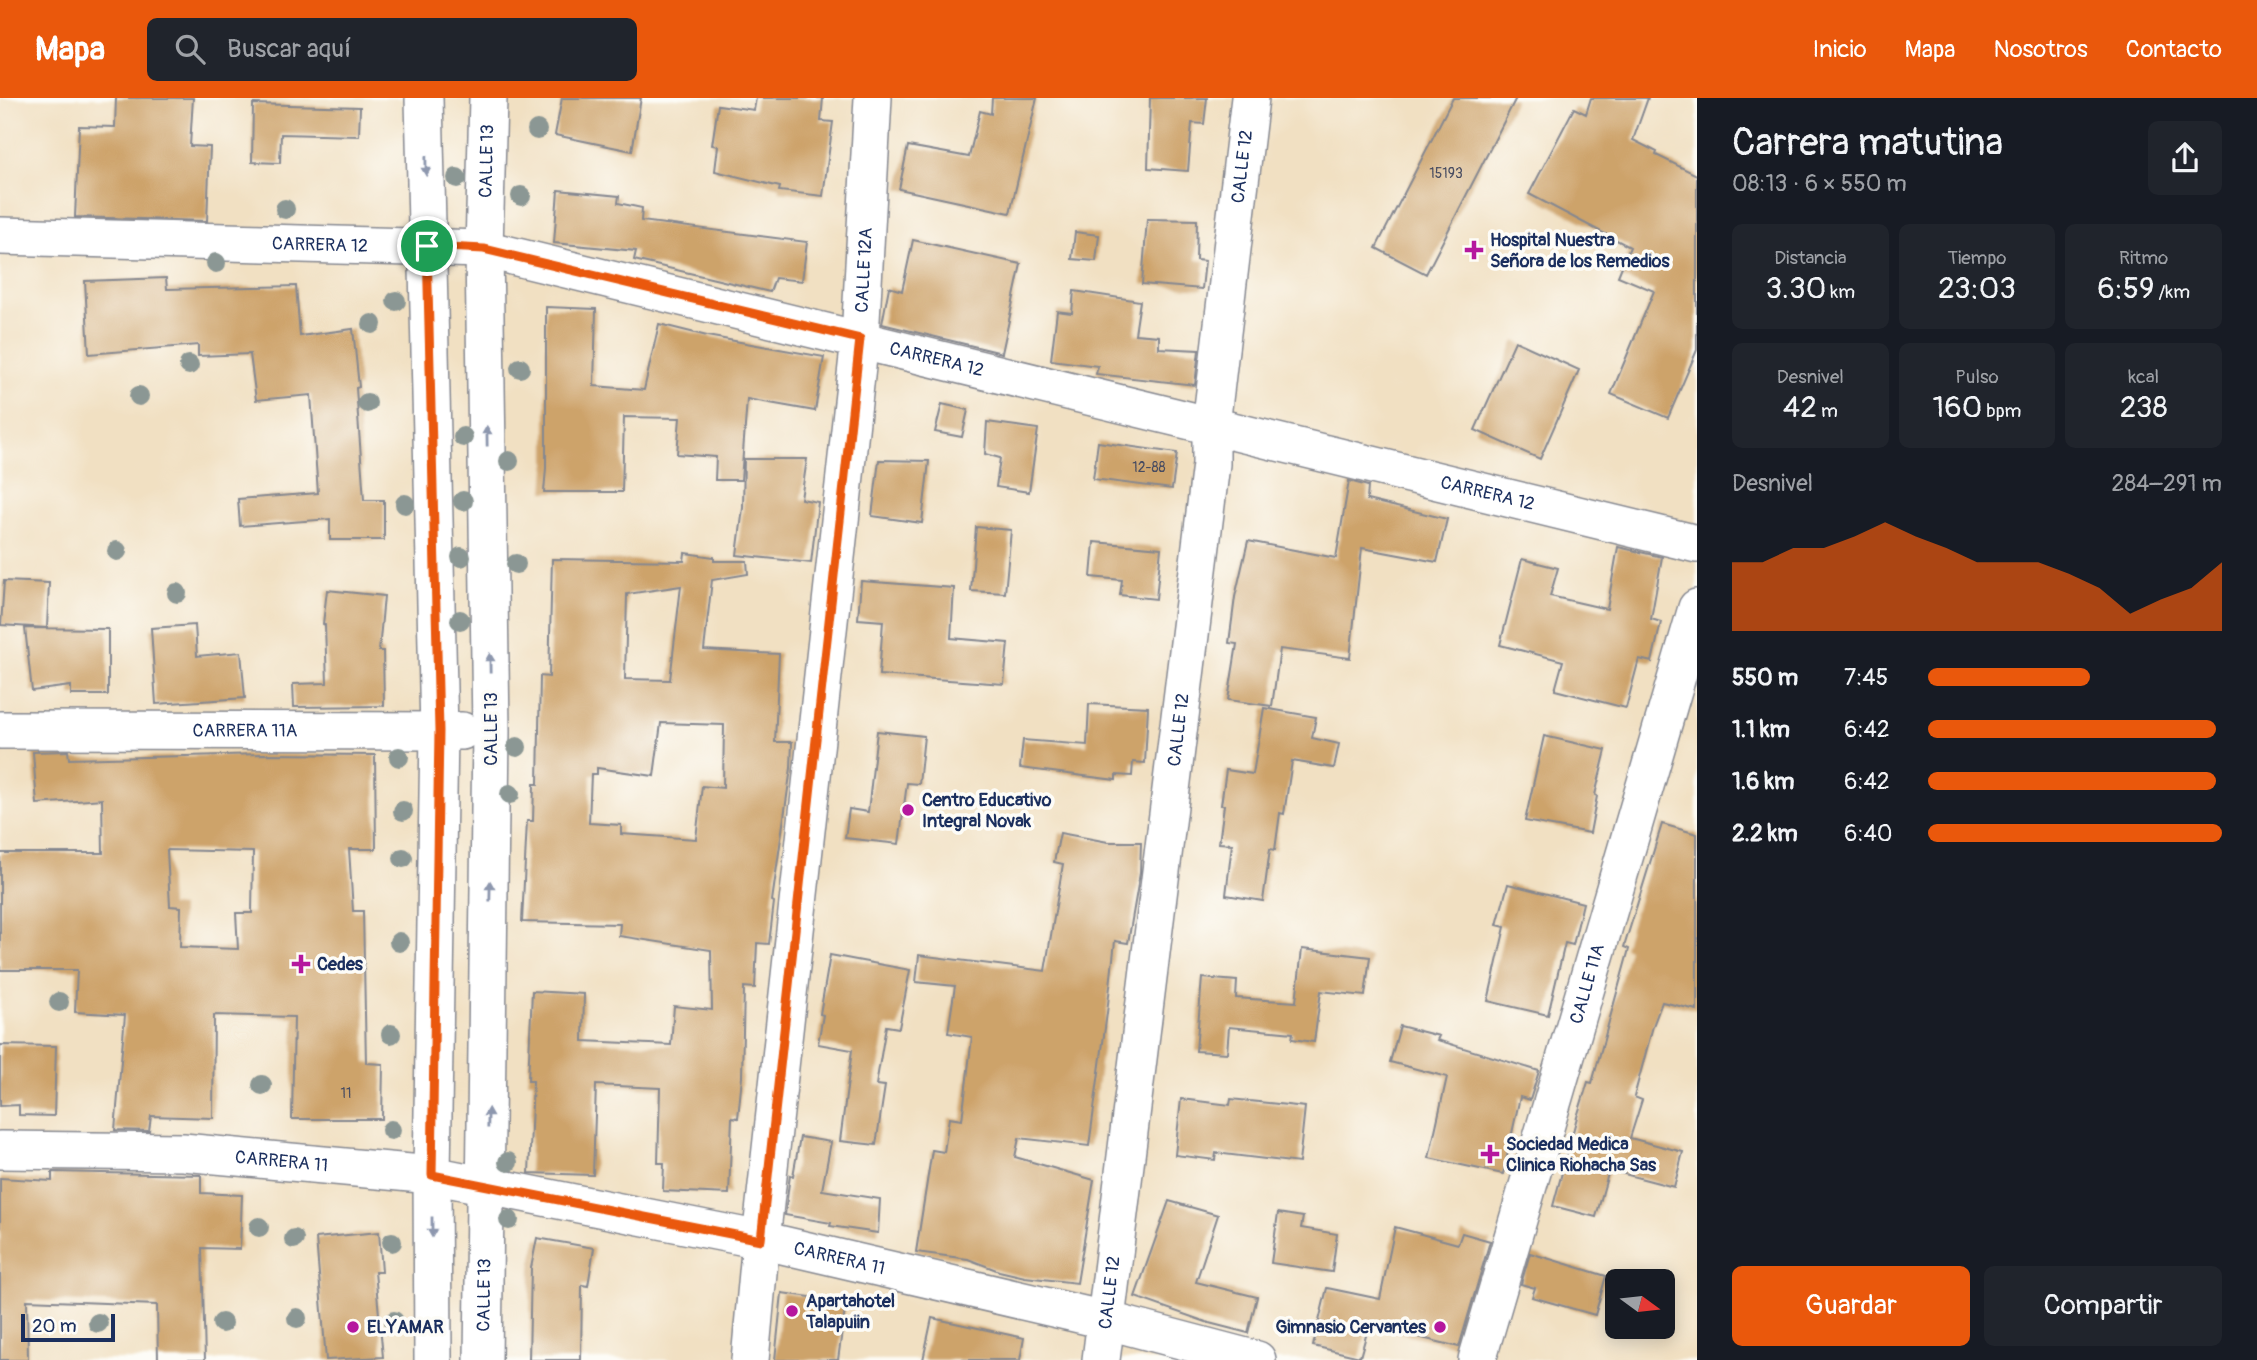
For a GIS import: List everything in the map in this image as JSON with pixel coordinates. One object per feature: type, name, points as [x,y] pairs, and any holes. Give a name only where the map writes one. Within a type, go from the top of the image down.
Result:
[{"type":"street","points":[[424,98],[439,731],[432,1175],[433,1360]]},
{"type":"street","name":"CALLE 13","points":[[483,1360],[491,731],[484,249],[488,98]]},
{"type":"street","name":"CALLE 12A","points":[[750,1360],[860,339],[873,98]]},
{"type":"street","name":"CALLE 12","points":[[1101,1360],[1211,464],[1211,425],[1250,98]]},
{"type":"street","name":"CARRERA 12","points":[[0,236],[484,249],[1697,544]]},
{"type":"street","name":"CALLE 11A","points":[[1477,1360],[1697,608]]},
{"type":"street","name":"CARRERA 11A","points":[[0,730],[491,731]]},
{"type":"street","name":"CARRERA 11","points":[[0,1150],[183,1152],[432,1175],[761,1240],[1105,1320],[1257,1360]]},
{"type":"building","points":[[116,98],[193,98],[190,146],[210,147],[207,221],[75,217],[79,126],[115,127]]},
{"type":"building","points":[[562,98],[641,98],[632,151],[555,135]]},
{"type":"building","points":[[756,98],[823,98],[821,121],[833,122],[823,196],[779,191],[780,187],[715,171],[718,146],[712,145],[718,105],[754,110]]},
{"type":"building","points":[[992,98],[1037,98],[1010,213],[899,189],[908,146],[969,157],[980,111],[991,114]]},
{"type":"building","points":[[1150,98],[1207,98],[1204,124],[1192,123],[1188,171],[1148,168]]},
{"type":"building","name":"Hospital Nuestra Señora de los Remedios","points":[[1453,98],[1516,98],[1426,274],[1376,248]]},
{"type":"building","points":[[1591,98],[1648,98],[1633,140],[1657,152],[1656,155],[1697,175],[1697,350],[1668,418],[1611,394],[1654,291],[1618,276],[1630,247],[1529,194],[1574,108],[1586,114]]},
{"type":"building","points":[[253,104],[360,107],[359,136],[281,134],[280,163],[252,162]]},
{"type":"building","points":[[558,190],[619,196],[618,203],[642,208],[641,221],[807,242],[802,281],[775,278],[770,292],[634,260],[636,251],[554,243]]},
{"type":"building","points":[[1147,219],[1197,220],[1196,260],[1205,261],[1202,289],[1142,284]]},
{"type":"building","points":[[1075,232],[1099,235],[1096,261],[1072,259]]},
{"type":"building","points":[[913,240],[1021,264],[1002,353],[882,324],[889,287],[902,291]]},
{"type":"building","points":[[166,278],[167,289],[296,286],[300,336],[353,329],[359,387],[356,388],[364,500],[384,500],[384,540],[330,540],[330,519],[240,526],[238,499],[318,493],[311,395],[256,400],[250,354],[198,356],[198,345],[89,354],[85,281]]},
{"type":"building","points":[[1074,291],[1140,301],[1135,334],[1159,336],[1159,348],[1199,350],[1195,385],[1096,374],[1098,366],[1051,360],[1057,311],[1072,313]]},
{"type":"building","points":[[546,307],[596,309],[594,386],[644,390],[659,324],[707,336],[824,357],[815,411],[747,399],[741,480],[715,480],[716,457],[677,454],[680,418],[624,417],[622,492],[544,492]]},
{"type":"building","points":[[1515,341],[1579,370],[1540,459],[1475,430]]},
{"type":"building","points":[[942,404],[968,410],[962,437],[935,432]]},
{"type":"building","points":[[987,422],[1038,429],[1029,492],[996,487],[1000,458],[985,454]]},
{"type":"building","points":[[1098,442],[1177,453],[1172,489],[1093,479]]},
{"type":"building","points":[[744,459],[807,459],[801,499],[818,502],[811,563],[737,555],[743,508]]},
{"type":"building","points":[[879,460],[929,461],[922,523],[872,516]]},
{"type":"building","points":[[1349,481],[1368,486],[1367,500],[1447,519],[1437,562],[1362,548],[1350,658],[1280,649],[1272,706],[1228,700],[1237,644],[1229,643],[1235,597],[1248,541],[1336,558]]},
{"type":"building","points":[[976,527],[1011,530],[1005,593],[971,591]]},
{"type":"building","points":[[1094,542],[1161,548],[1156,599],[1120,595],[1122,580],[1091,577]]},
{"type":"building","points":[[1618,547],[1662,557],[1651,619],[1661,622],[1652,662],[1639,659],[1626,708],[1555,690],[1563,661],[1500,645],[1522,559],[1558,568],[1550,596],[1607,609]]},
{"type":"building","points":[[685,553],[714,557],[714,561],[747,561],[748,574],[712,580],[704,650],[779,654],[775,742],[792,742],[769,944],[757,943],[755,988],[744,987],[742,1077],[738,1118],[732,1117],[729,1194],[663,1191],[664,1163],[658,1163],[660,1088],[596,1085],[593,1175],[529,1173],[533,1081],[528,1081],[532,991],[584,994],[583,1041],[671,1045],[674,1006],[712,1010],[711,950],[619,936],[620,924],[522,922],[527,821],[533,821],[534,784],[538,784],[540,676],[549,677],[552,559],[684,561]],"holes":[[[681,586],[670,680],[625,679],[627,594]],[[661,723],[724,725],[723,788],[702,786],[696,839],[621,834],[621,825],[589,823],[591,774],[597,774],[597,768],[654,776]]]},
{"type":"building","points":[[4,581],[49,583],[47,628],[1,625]]},
{"type":"building","points":[[861,581],[954,588],[951,638],[1008,643],[1004,684],[879,675],[883,621],[858,619]]},
{"type":"building","points":[[327,590],[384,596],[379,651],[383,651],[384,706],[294,707],[293,684],[327,683],[323,624]]},
{"type":"building","points":[[195,625],[197,656],[241,652],[245,698],[156,704],[151,628]]},
{"type":"building","points":[[25,628],[108,629],[108,695],[71,695],[71,686],[32,691]]},
{"type":"building","points":[[1089,704],[1148,707],[1145,763],[1133,762],[1132,776],[1116,775],[1116,780],[1020,768],[1023,740],[1087,745]]},
{"type":"building","points":[[1264,708],[1316,717],[1312,738],[1339,744],[1334,768],[1292,761],[1275,850],[1270,849],[1263,901],[1226,895],[1232,844],[1219,843],[1226,770],[1253,774]]},
{"type":"building","points":[[877,731],[924,736],[919,784],[907,783],[899,844],[845,838],[849,809],[868,812]]},
{"type":"building","points":[[1544,736],[1606,750],[1595,795],[1597,796],[1590,833],[1525,821]]},
{"type":"building","points":[[68,751],[69,759],[263,754],[375,755],[376,849],[349,849],[353,911],[363,911],[366,1063],[383,1064],[382,1119],[292,1119],[294,1017],[214,1015],[213,1118],[151,1116],[149,1131],[115,1130],[125,1015],[75,1012],[77,970],[0,970],[0,853],[103,853],[102,799],[37,804],[33,752]],"holes":[[[167,850],[253,852],[252,913],[236,913],[238,949],[180,947],[181,907],[170,906]]]},
{"type":"building","points":[[1662,824],[1697,834],[1697,1010],[1662,1002],[1634,1097],[1642,1100],[1630,1138],[1683,1152],[1674,1187],[1609,1170],[1596,1217],[1553,1206],[1588,1082],[1592,1083],[1629,949],[1624,947]]},
{"type":"building","points":[[1060,833],[1108,842],[1141,842],[1140,873],[1128,943],[1115,941],[1089,1146],[1019,1138],[1015,1157],[1094,1180],[1077,1283],[1025,1277],[999,1271],[968,1259],[916,1252],[932,1150],[944,1152],[949,1118],[962,1120],[972,1037],[948,1033],[955,986],[916,982],[919,955],[1045,971],[1063,864],[1054,862]]},
{"type":"building","points":[[1508,884],[1583,903],[1573,945],[1565,943],[1548,1015],[1488,1001],[1505,927],[1497,925]]},
{"type":"building","points":[[1302,949],[1370,957],[1365,996],[1321,991],[1314,1042],[1292,1039],[1293,1033],[1229,1027],[1227,1053],[1196,1051],[1202,978],[1237,981],[1236,998],[1296,1002]]},
{"type":"building","points":[[830,955],[910,970],[899,1028],[886,1026],[876,1085],[885,1086],[876,1145],[840,1141],[852,1050],[818,1044]]},
{"type":"building","points":[[1400,1026],[1439,1036],[1437,1040],[1539,1071],[1530,1100],[1520,1097],[1503,1174],[1429,1158],[1447,1077],[1390,1062]]},
{"type":"building","points":[[0,1045],[56,1046],[54,1116],[19,1115],[19,1105],[0,1106]]},
{"type":"building","points":[[1181,1099],[1230,1105],[1231,1099],[1305,1107],[1299,1163],[1216,1153],[1215,1160],[1175,1155]]},
{"type":"building","points":[[800,1137],[831,1142],[822,1190],[880,1199],[878,1233],[830,1226],[831,1223],[785,1215],[790,1175],[793,1176]]},
{"type":"building","points":[[52,1172],[201,1175],[201,1193],[242,1195],[240,1249],[202,1248],[205,1360],[158,1360],[157,1305],[27,1300],[28,1360],[0,1360],[0,1178],[52,1181]]},
{"type":"building","points":[[1169,1201],[1218,1215],[1196,1282],[1257,1297],[1248,1333],[1209,1323],[1135,1297]]},
{"type":"building","points":[[1278,1213],[1303,1217],[1301,1228],[1337,1234],[1332,1272],[1271,1263]]},
{"type":"building","points":[[1395,1227],[1458,1244],[1462,1233],[1490,1241],[1459,1347],[1369,1325],[1360,1357],[1313,1346],[1327,1288],[1380,1299]]},
{"type":"building","points":[[379,1232],[382,1272],[375,1272],[383,1357],[326,1360],[316,1238]]},
{"type":"building","points":[[537,1238],[594,1248],[588,1286],[582,1285],[581,1360],[529,1360],[531,1268]]},
{"type":"building","points":[[1530,1253],[1605,1276],[1595,1315],[1532,1297],[1535,1288],[1521,1284]]},
{"type":"building","points":[[782,1293],[846,1302],[838,1360],[775,1360]]},
{"type":"building","points":[[932,1318],[1024,1338],[1020,1360],[923,1360]]},
{"type":"place","name":"Hospital Nuestra Señora de los Remedios","points":[[1474,250]]},
{"type":"place","name":"Centro Educativo Integral Novak","points":[[908,810]]},
{"type":"place","name":"Cedes","points":[[301,964]]},
{"type":"place","name":"Sociedad Medica Clinica Riohacha Sas","points":[[1490,1154]]},
{"type":"place","name":"Apartahotel Talapuiin","points":[[792,1311]]},
{"type":"place","name":"ELYAMAR","points":[[353,1327]]},
{"type":"place","name":"Gimnasio Cervantes","points":[[1440,1327]]},
{"type":"route","points":[[427,246],[484,249],[860,339],[761,1240],[432,1175],[439,731],[427,246]]}]
